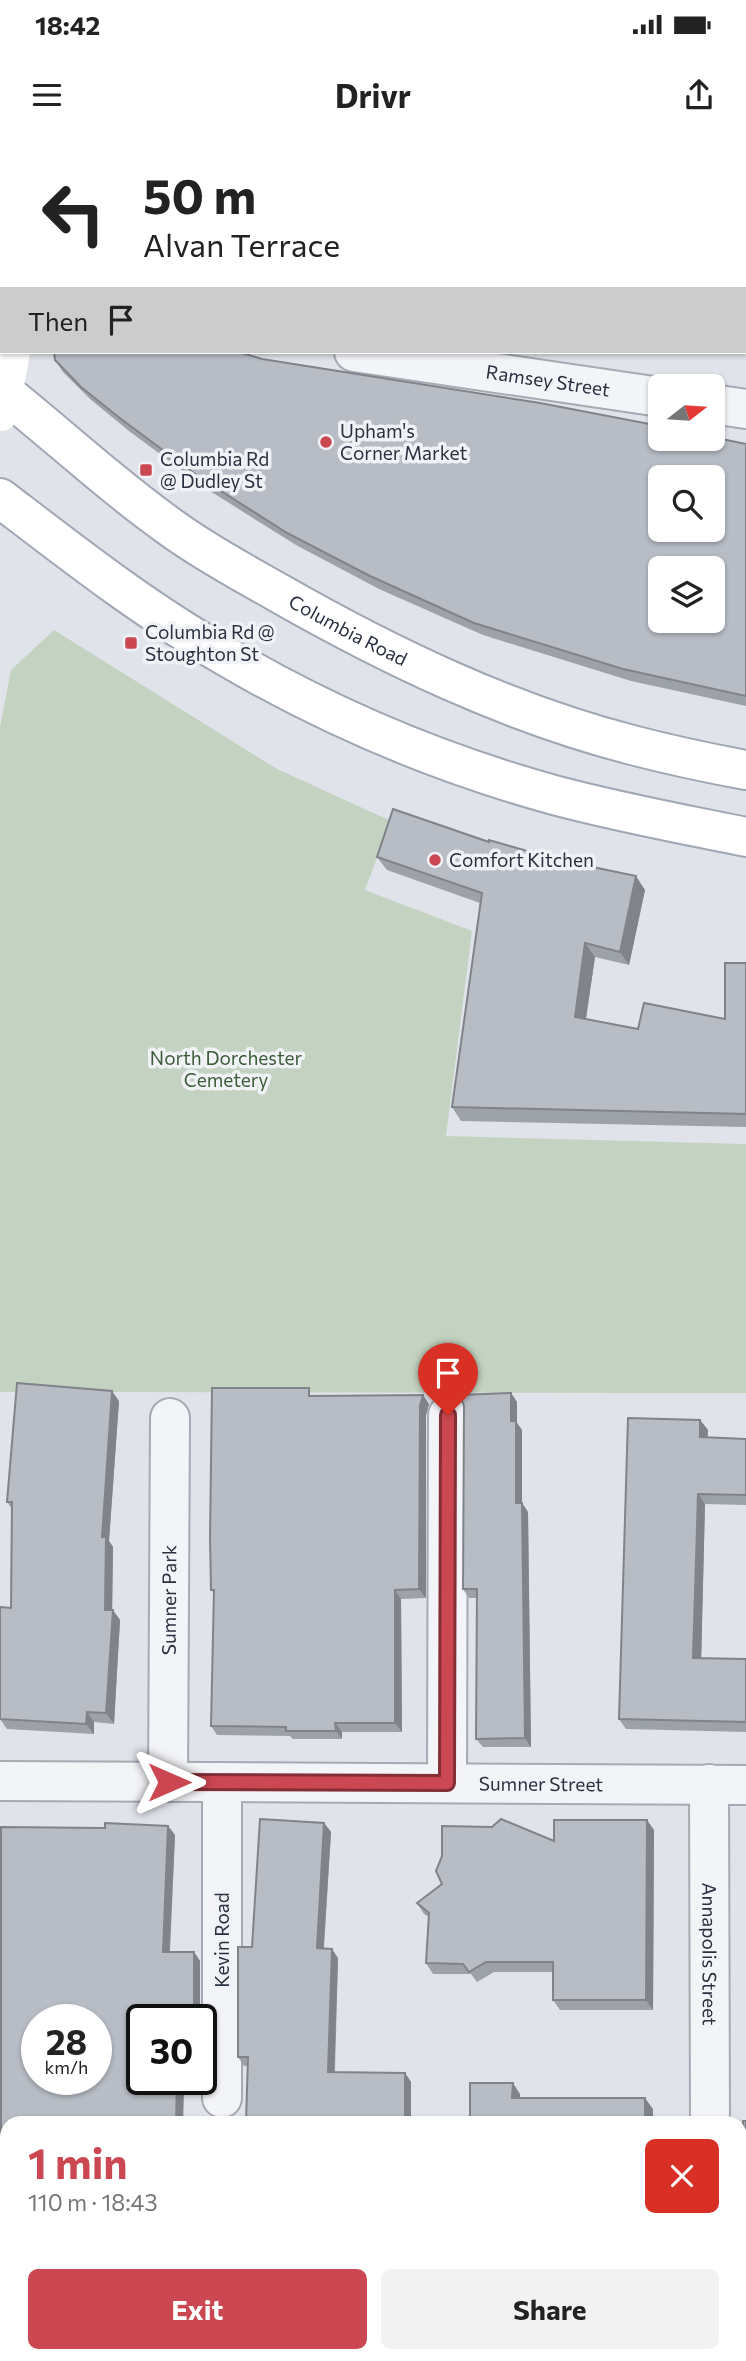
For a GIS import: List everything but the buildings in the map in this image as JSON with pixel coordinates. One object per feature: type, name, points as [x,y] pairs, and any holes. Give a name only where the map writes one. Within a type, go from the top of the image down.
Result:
[{"type":"main road","points":[[1,398],[11,354]]},
{"type":"main road","name":"Columbia Road","points":[[1,398],[176,531],[358,637],[491,698],[562,724],[631,745],[746,770]]},
{"type":"main road","points":[[0,498],[97,572],[221,654],[351,720],[417,749],[555,795],[746,837]]},
{"type":"street","name":"Ramsey Street","points":[[381,354],[489,362],[648,395]]},
{"type":"street","points":[[725,406],[746,409]]},
{"type":"street","points":[[447,1783],[448,1415]]},
{"type":"street","name":"Sumner Park","points":[[169,1782],[170,1418]]},
{"type":"street","name":"Sumner Street","points":[[0,1781],[746,1785]]},
{"type":"street","name":"Kevin Road","points":[[222,1782],[222,2098]]},
{"type":"street","name":"Annapolis Street","points":[[709,1784],[710,2116]]},
{"type":"green space","name":"North Dorchester Cemetery","points":[[54,630],[277,769],[391,821],[365,890],[472,931],[446,1136],[746,1144],[746,1393],[0,1392],[0,727],[11,670]]},
{"type":"place","name":"Upham's Corner Market","points":[[326,442]]},
{"type":"place","name":"Columbia Rd @ Dudley St","points":[[146,470]]},
{"type":"place","name":"Columbia Rd @ Stoughton St","points":[[131,643]]},
{"type":"place","name":"Comfort Kitchen","points":[[435,860]]},
{"type":"route","points":[[169,1782],[447,1783],[448,1415]]}]
